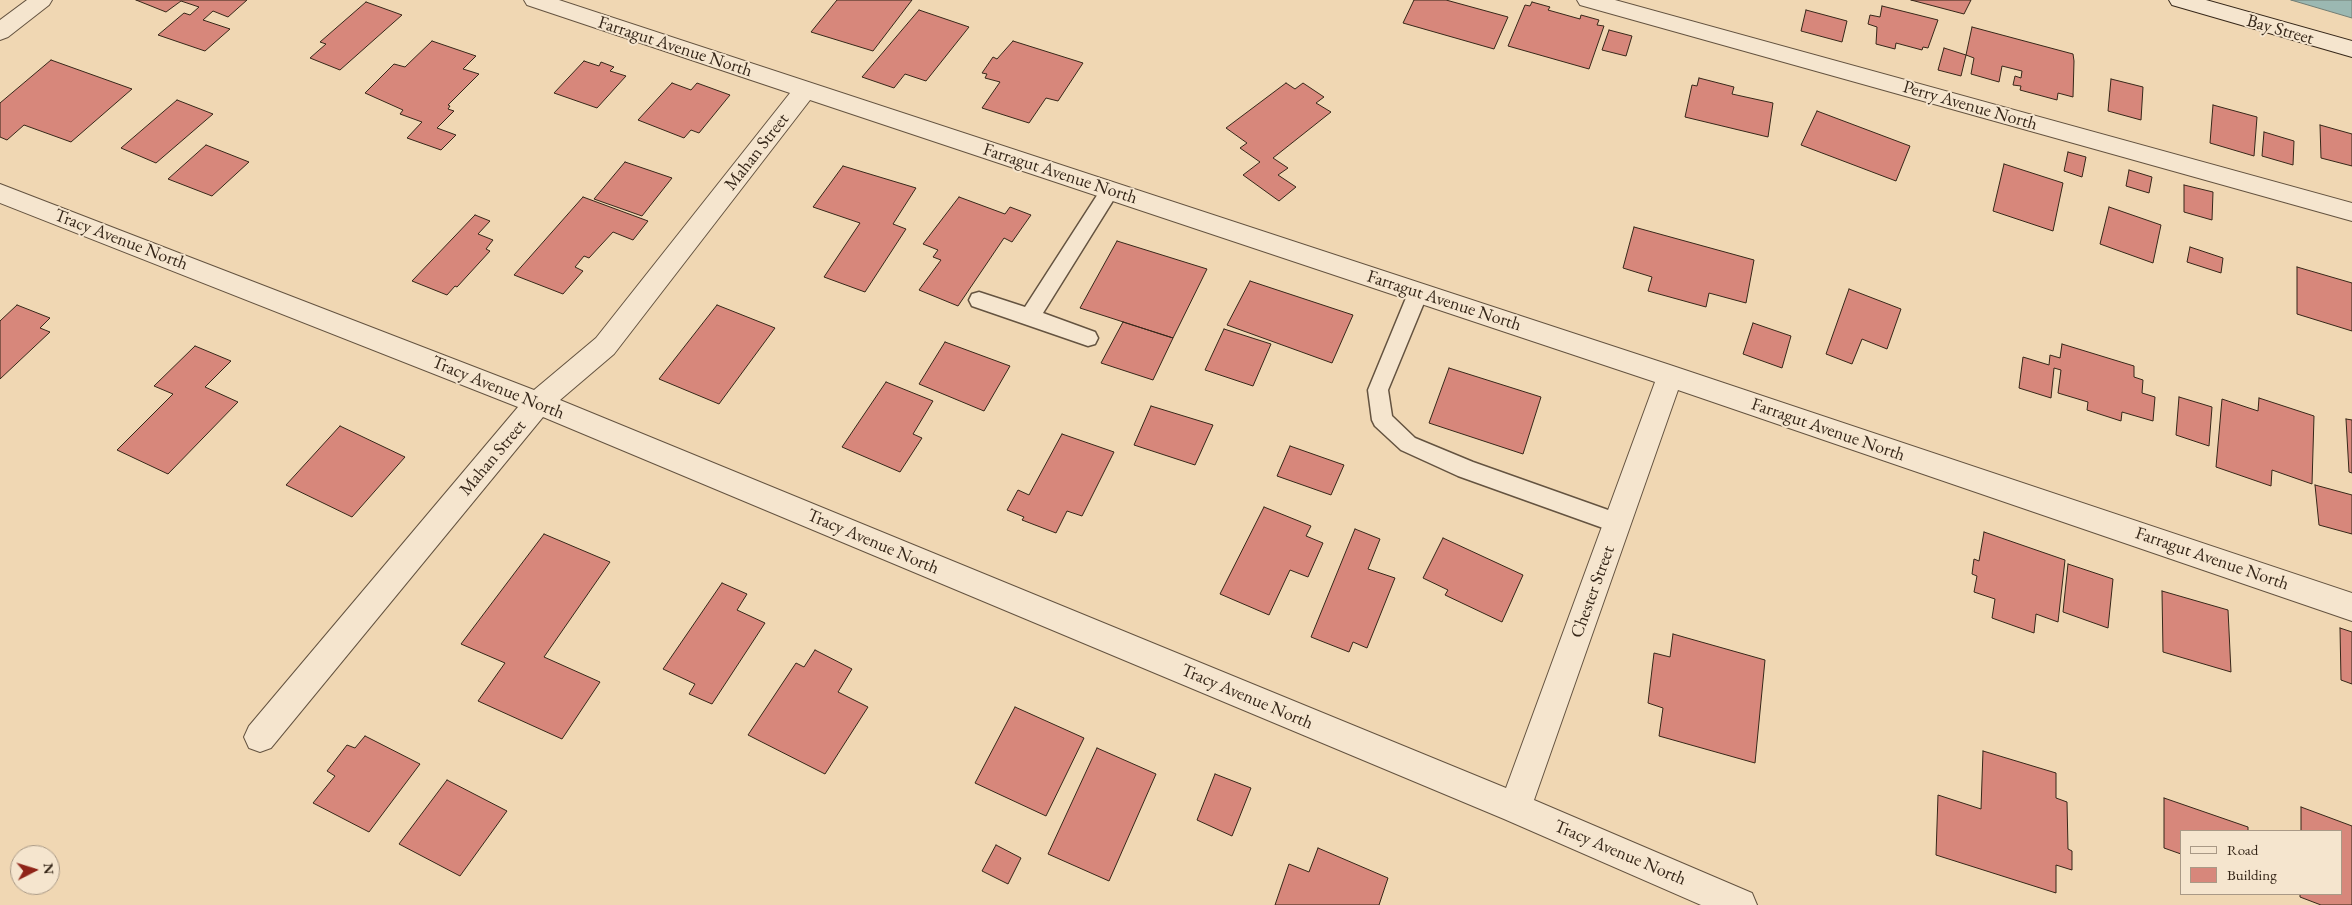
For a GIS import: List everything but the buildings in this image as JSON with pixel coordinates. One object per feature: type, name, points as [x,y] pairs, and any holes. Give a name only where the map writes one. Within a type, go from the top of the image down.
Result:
[{"type":"street","points":[[0,32],[41,0]]},
{"type":"street","name":"Farragut Avenue North","points":[[535,0],[1670,376],[2352,607]]},
{"type":"street","name":"Perry Avenue North","points":[[1588,0],[2352,212]]},
{"type":"street","name":"Bay Street","points":[[2180,0],[2352,49]]},
{"type":"street","name":"Mahan Street","points":[[260,737],[538,403],[605,346],[805,90]]},
{"type":"street","name":"Tracy Avenue North","points":[[0,193],[538,403],[1515,808],[1740,905]]},
{"type":"street","name":"Chester Street","points":[[1515,808],[1670,376]]},
{"type":"lane","points":[[1030,317],[1110,191]]},
{"type":"lane","points":[[1418,293],[1378,390],[1382,420],[1408,444],[1466,468],[1617,523]]},
{"type":"lane","points":[[979,300],[1088,338]]},
{"type":"water","points":[[2291,0],[2352,0],[2352,18]]}]
